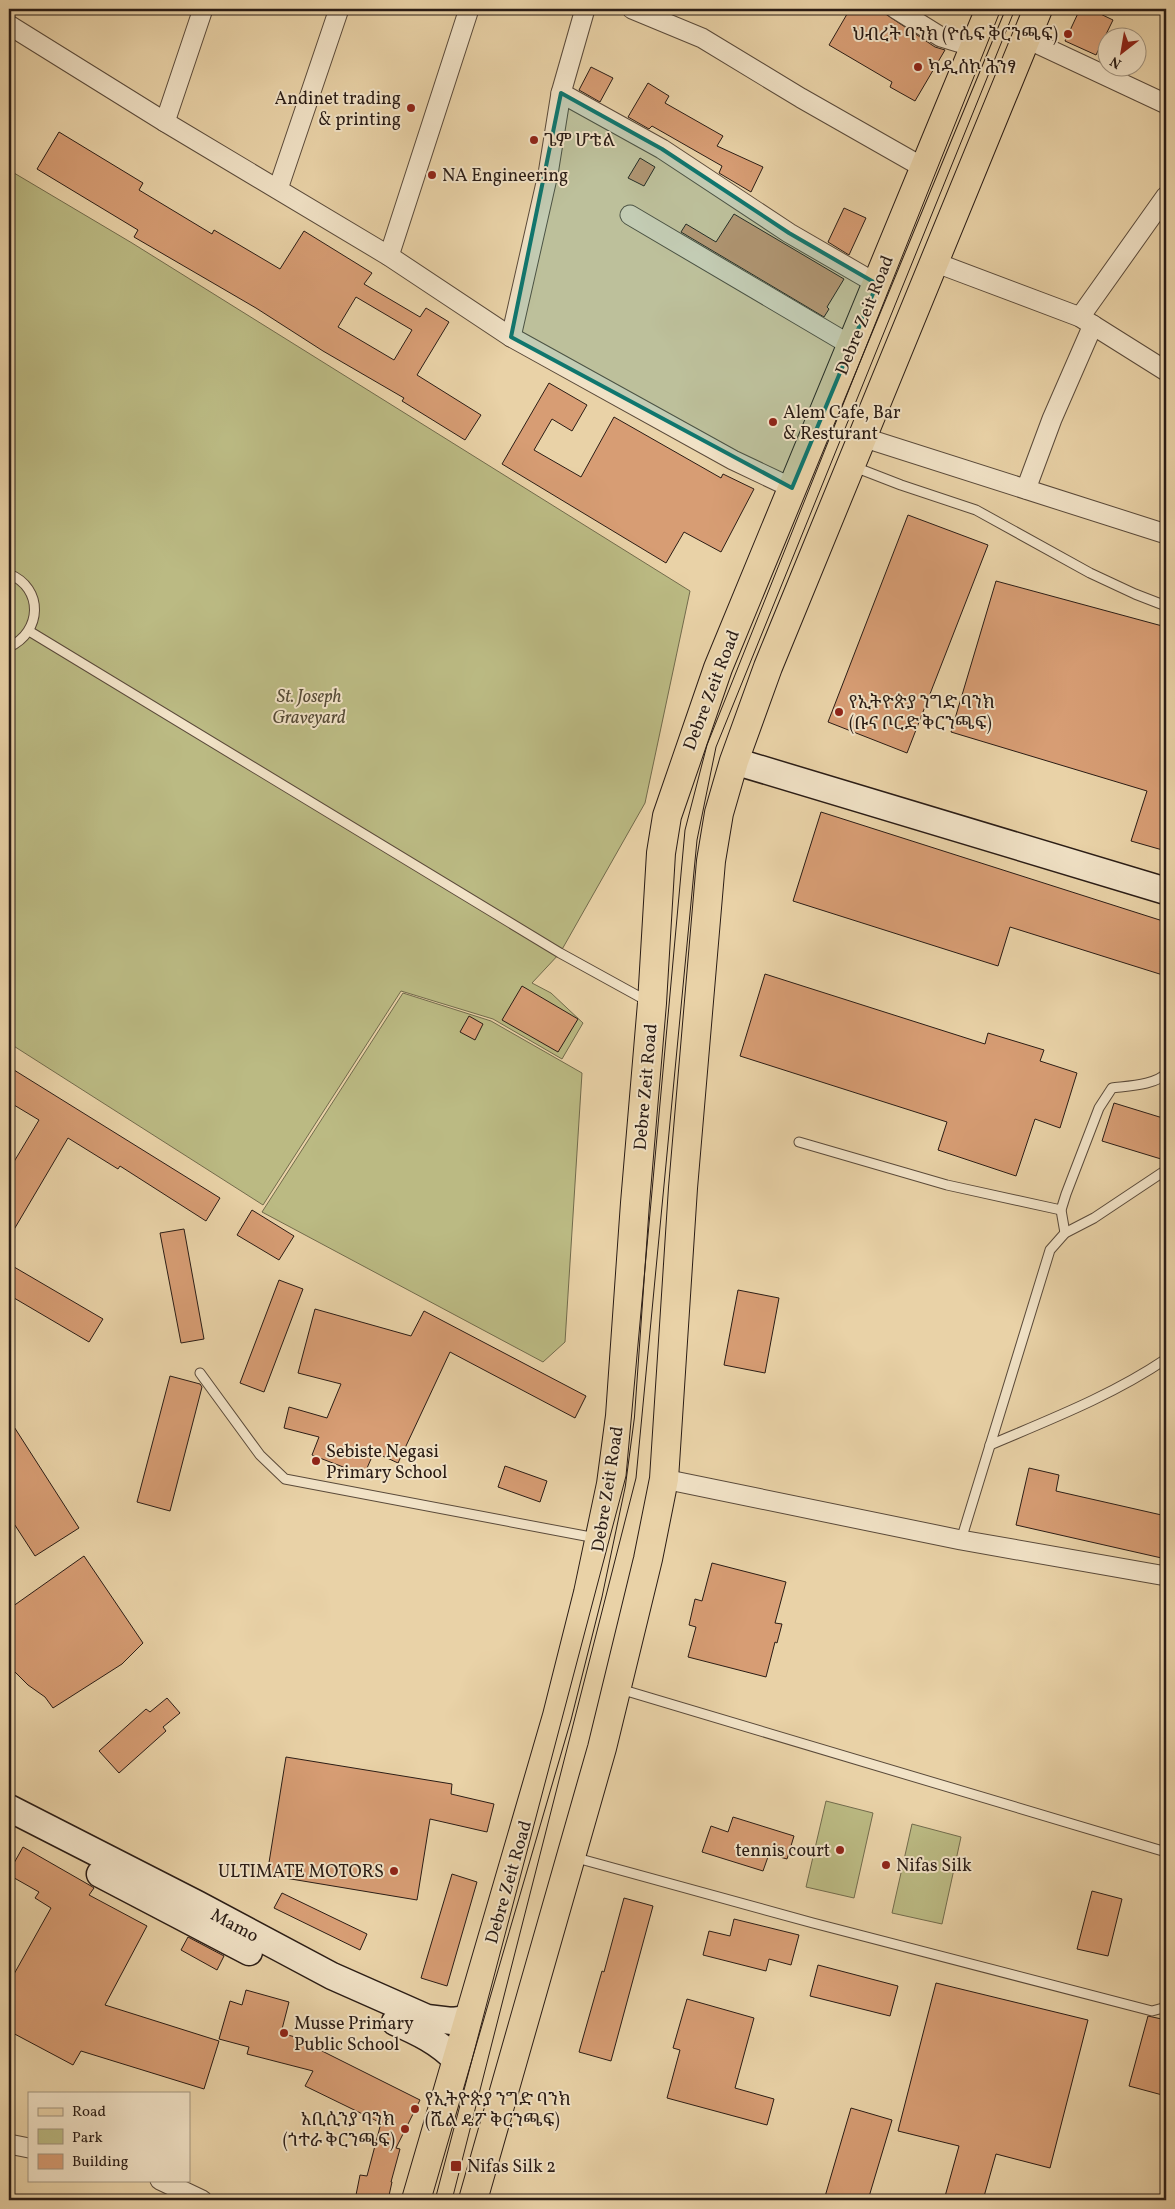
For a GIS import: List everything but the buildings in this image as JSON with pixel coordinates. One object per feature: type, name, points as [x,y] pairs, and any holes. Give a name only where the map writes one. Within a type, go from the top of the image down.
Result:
[{"type":"main road","name":"Debre Zeit Road","points":[[416,2200],[556,1716],[601,1539],[612,1484],[620,1416],[652,1003],[661,853],[667,816],[718,668],[990,9]]},
{"type":"main road","points":[[473,2200],[572,1856],[618,1688],[648,1560],[664,1479],[683,1188],[712,861],[719,813],[734,761],[768,667],[1038,9]]},
{"type":"street","points":[[165,122],[203,9]]},
{"type":"street","points":[[278,189],[339,9]]},
{"type":"street","points":[[390,256],[469,9]]},
{"type":"street","points":[[511,337],[548,174],[562,94],[586,9]]},
{"type":"street","points":[[632,9],[702,38],[924,168]]},
{"type":"street","points":[[896,9],[942,37],[974,47]]},
{"type":"street","points":[[9,25],[165,122],[390,256],[511,337],[733,460],[792,488]]},
{"type":"street","points":[[1025,38],[1166,104]]},
{"type":"street","points":[[562,94],[662,149],[789,233],[877,284]]},
{"type":"street","points":[[1026,489],[1087,321],[1166,196]]},
{"type":"street","points":[[630,215],[852,346]]},
{"type":"street","points":[[934,262],[1087,321],[1166,371]]},
{"type":"street","points":[[862,437],[1166,534]]},
{"type":"street","points":[[734,761],[1166,891]]},
{"type":"street","points":[[664,1479],[961,1540],[1166,1576]]},
{"type":"street","name":"Mamo","points":[[9,1808],[219,1928],[427,2018],[452,2021],[468,2019]]},
{"type":"street","points":[[9,1826],[219,1928],[426,2036],[446,2049],[456,2060]]},
{"type":"street","points":[[9,2144],[28,2148]]},
{"type":"street","points":[[164,2182],[202,2200]]},
{"type":"lane","points":[[850,465],[901,485],[976,510],[1090,573],[1166,606]]},
{"type":"lane","points":[[9,574],[28,587],[34,601],[34,617],[29,631],[18,642],[9,647]]},
{"type":"lane","points":[[29,631],[560,953],[652,1003]]},
{"type":"lane","points":[[1065,1233],[1061,1210],[1099,1108],[1112,1088],[1141,1084],[1163,1077],[1166,1073]]},
{"type":"lane","points":[[800,1142],[947,1185],[1061,1210]]},
{"type":"lane","points":[[961,1540],[1050,1250],[1065,1233],[1094,1218],[1166,1170]]},
{"type":"lane","points":[[990,1445],[1100,1398],[1137,1379],[1166,1359]]},
{"type":"lane","points":[[200,1373],[260,1455],[285,1479],[601,1539]]},
{"type":"lane","points":[[618,1688],[1166,1852]]},
{"type":"lane","points":[[572,1856],[823,1925],[1152,2011],[1163,2008],[1166,2004]]},
{"type":"highlighted area","points":[[561,93],[662,149],[789,233],[877,284],[792,488],[511,337]]},
{"type":"green space","name":"St. Joseph Graveyard","points":[[9,170],[132,243],[690,591],[645,803],[560,953],[532,983],[551,993],[583,1023],[562,1059],[493,1019],[401,991],[263,1205],[9,1043]]},
{"type":"green space","points":[[403,993],[491,1021],[582,1073],[565,1342],[543,1362],[262,1212]]},
{"type":"green space","name":"tennis court","points":[[826,1801],[873,1813],[854,1898],[806,1887]]},
{"type":"green space","points":[[912,1824],[961,1837],[942,1924],[892,1913]]},
{"type":"tram line","points":[[435,2200],[626,1476],[685,830],[707,745],[1001,9]]},
{"type":"tram line","points":[[452,2200],[636,1478],[697,840],[716,747],[1015,9]]},
{"type":"place","name":"ህብረት ባንክ (ዮሴፍ ቅርንጫፍ)","points":[[1068,34]]},
{"type":"place","name":"ካዲስኮ ሕንፃ","points":[[918,67]]},
{"type":"place","name":"Andinet trading & printing","points":[[411,108]]},
{"type":"place","name":"ጌም ሆቴል","points":[[534,140]]},
{"type":"place","name":"NA Engineering","points":[[432,175]]},
{"type":"place","name":"Alem Cafe, Bar & Resturant","points":[[773,422]]},
{"type":"place","name":"የኢትዮጵያ ንግድ ባንክ (ቡና ቦርድ ቅርንጫፍ)","points":[[839,712]]},
{"type":"place","name":"Sebiste Negasi Primary School","points":[[316,1461]]},
{"type":"place","name":"tennis court","points":[[840,1850]]},
{"type":"place","name":"Nifas Silk","points":[[886,1865]]},
{"type":"place","name":"ULTIMATE MOTORS","points":[[394,1871]]},
{"type":"place","name":"Musse Primary Public School","points":[[284,2033]]},
{"type":"place","name":"የኢትዮጵያ ንግድ ባንክ (ሼል ዴፖ ቅርንጫፍ)","points":[[415,2109]]},
{"type":"place","name":"አቢሲንያ ባንክ (ጎተራ ቅርንጫፍ)","points":[[405,2129]]},
{"type":"place","name":"Nifas Silk 2","points":[[456,2166]]}]
